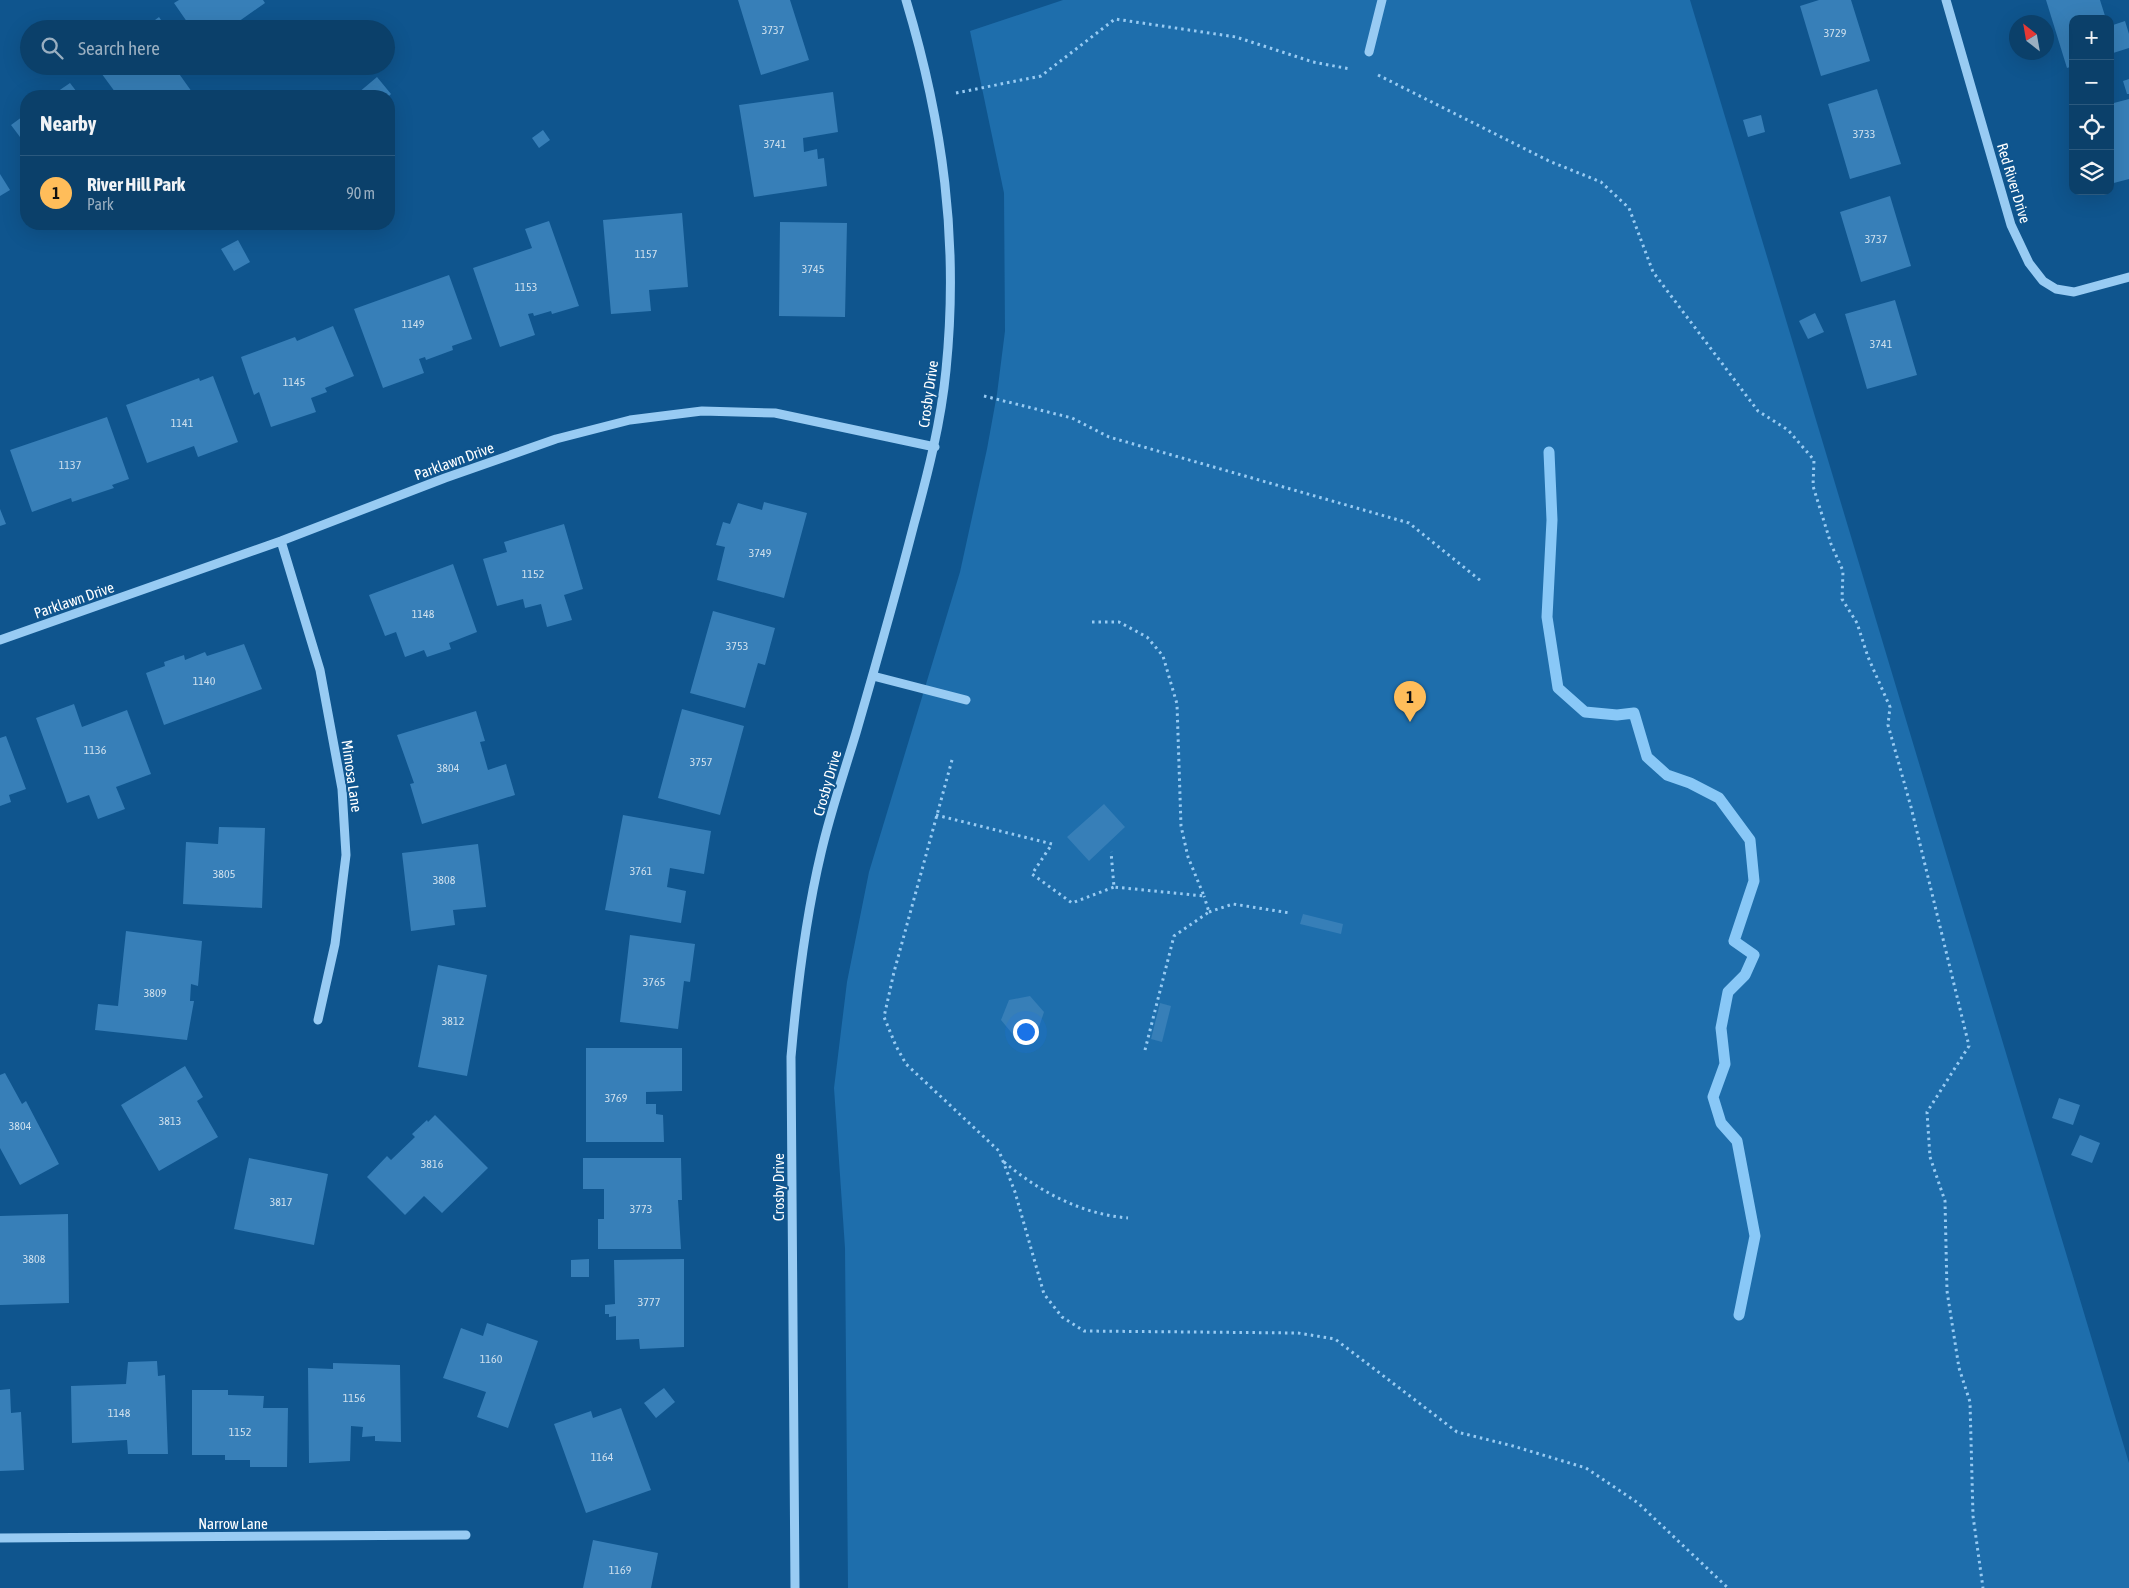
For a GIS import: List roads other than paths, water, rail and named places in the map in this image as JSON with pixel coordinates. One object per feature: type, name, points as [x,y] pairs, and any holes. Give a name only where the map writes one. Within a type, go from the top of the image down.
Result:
[{"type":"street","name":"Crosby Drive","points":[[795,1588],[791,1057],[798,972],[821,852],[873,676],[935,447],[946,372],[952,300],[950,232],[945,173],[921,48],[906,0]]},
{"type":"street","points":[[1369,52],[1382,0]]},
{"type":"street","name":"Red River Drive","points":[[1946,0],[2011,225],[2029,264],[2043,281],[2056,289],[2074,292],[2129,277]]},
{"type":"street","name":"Parklawn Drive","points":[[0,640],[281,541],[446,478],[556,439],[630,420],[702,411],[774,413],[935,447]]},
{"type":"street","name":"Mimosa Lane","points":[[281,541],[320,670],[342,789],[346,855],[335,944],[318,1020]]},
{"type":"street","points":[[873,676],[966,700]]},
{"type":"street","name":"Narrow Lane","points":[[0,1538],[466,1535]]},
{"type":"waterway","points":[[1549,452],[1552,520],[1547,617],[1558,688],[1585,712],[1617,715],[1634,713],[1647,757],[1667,775],[1690,783],[1719,798],[1750,840],[1754,881],[1734,941],[1754,955],[1745,975],[1728,992],[1721,1028],[1725,1064],[1713,1097],[1721,1123],[1737,1141],[1755,1236],[1739,1315]]},
{"type":"place","name":"River Hill Park","points":[[1410,722]]}]
